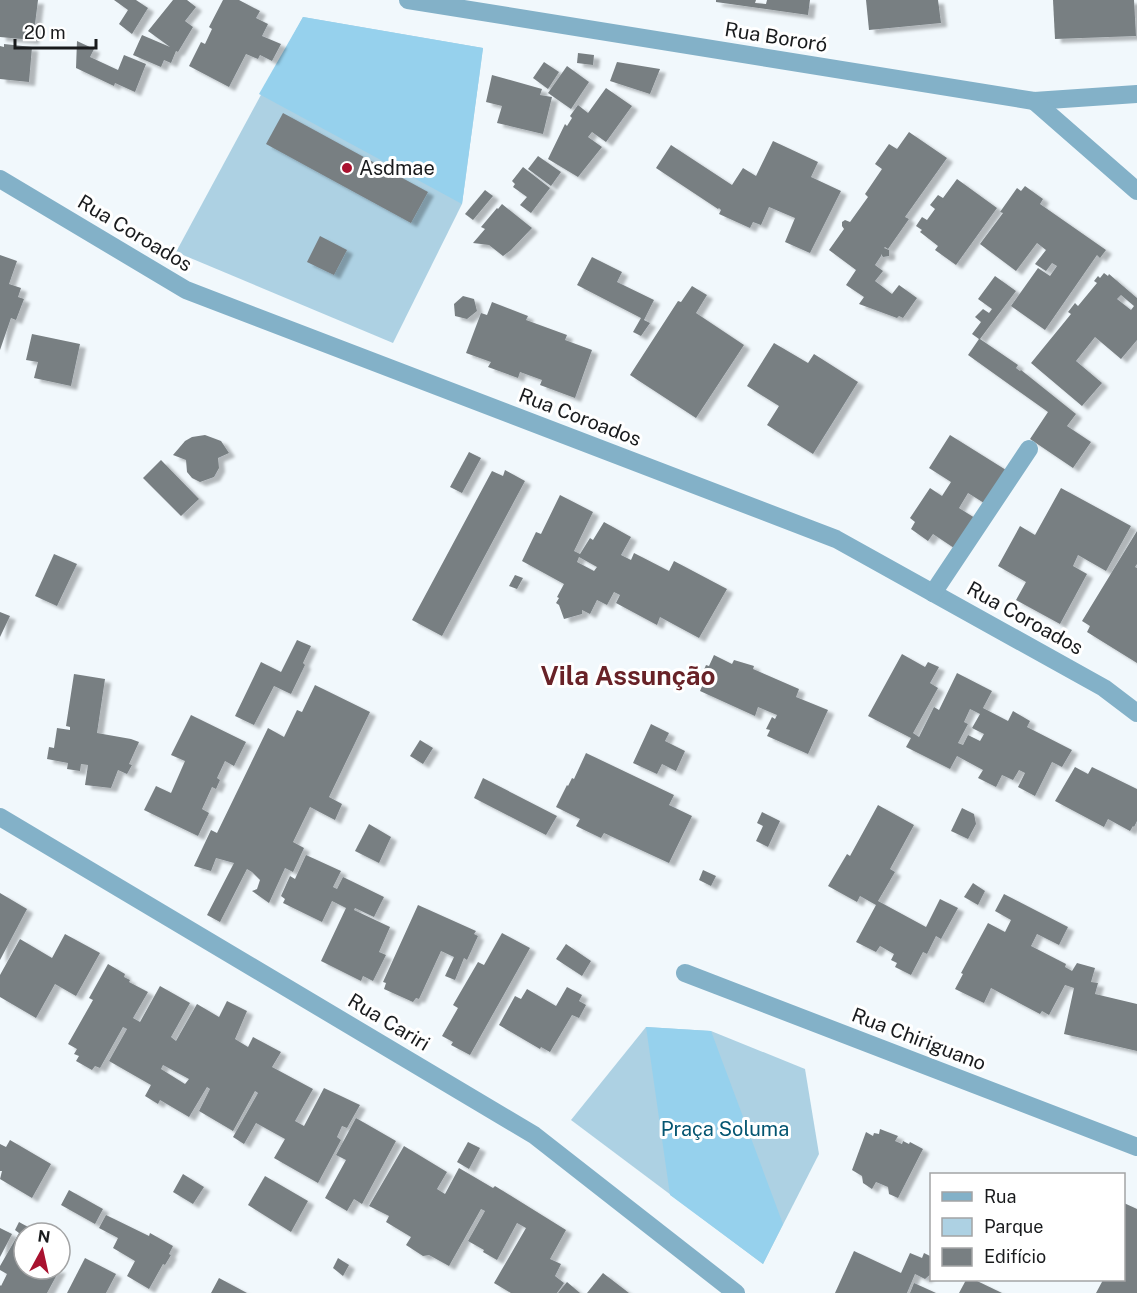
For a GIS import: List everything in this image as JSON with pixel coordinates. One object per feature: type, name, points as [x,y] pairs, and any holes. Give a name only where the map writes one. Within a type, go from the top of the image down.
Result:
[{"type":"street","name":"Rua Bororó","points":[[408,0],[1034,101],[1137,94]]},
{"type":"street","points":[[1034,101],[1137,191]]},
{"type":"street","name":"Rua Coroados","points":[[0,179],[186,290],[836,539],[1104,688],[1137,712]]},
{"type":"street","points":[[933,593],[1029,449]]},
{"type":"street","name":"Rua Cariri","points":[[0,817],[534,1135],[736,1293]]},
{"type":"street","name":"Rua Chiriguano","points":[[685,973],[1137,1147]]},
{"type":"green space","points":[[303,17],[483,48],[462,204],[393,343],[176,252]]},
{"type":"green space","points":[[303,17],[483,48],[462,204],[259,94]]},
{"type":"green space","name":"Praça Soluma","points":[[646,1027],[711,1031],[805,1069],[819,1154],[763,1264],[571,1120]]},
{"type":"green space","points":[[646,1027],[711,1031],[783,1224],[763,1264],[670,1195]]},
{"type":"building","points":[[0,0],[38,0],[33,40],[0,37]]},
{"type":"building","points":[[114,0],[136,0],[148,8],[132,34],[119,24],[128,10]]},
{"type":"building","points":[[173,0],[187,0],[196,7],[185,21],[193,27],[178,52],[176,51],[171,63],[164,60],[161,67],[133,55],[142,35],[170,47],[148,31]]},
{"type":"building","points":[[223,0],[239,0],[260,11],[256,18],[268,24],[262,36],[281,44],[272,61],[260,55],[258,59],[246,54],[229,87],[189,66],[201,42],[205,44],[212,29],[209,27]]},
{"type":"building","points":[[716,0],[756,0],[755,3],[766,4],[767,0],[810,0],[808,15],[716,2]]},
{"type":"building","points":[[866,0],[938,0],[941,23],[869,30]]},
{"type":"building","points":[[1053,0],[1134,0],[1136,36],[1055,39]]},
{"type":"building","points":[[77,41],[94,49],[90,57],[118,70],[124,55],[146,64],[135,92],[115,83],[114,86],[76,68]]},
{"type":"building","points":[[4,44],[32,47],[29,82],[0,79],[0,46],[4,47]]},
{"type":"building","points":[[578,53],[594,55],[593,65],[577,63]]},
{"type":"building","points":[[544,62],[559,72],[548,89],[533,78]]},
{"type":"building","points":[[617,62],[660,69],[650,94],[610,81]]},
{"type":"building","points":[[567,66],[589,82],[571,109],[548,93]]},
{"type":"building","points":[[492,75],[542,89],[540,95],[552,97],[543,134],[497,123],[502,106],[486,102]]},
{"type":"building","points":[[606,88],[632,106],[606,142],[592,132],[588,137],[602,147],[578,177],[548,159],[565,124],[567,126],[572,118],[570,116],[578,105],[588,113]]},
{"type":"building","name":"Asdmae","points":[[283,113],[428,192],[411,223],[266,144]]},
{"type":"building","points":[[909,132],[947,158],[905,217],[909,219],[888,249],[884,248],[889,250],[889,256],[883,257],[881,254],[875,265],[883,271],[875,281],[892,294],[899,285],[917,298],[903,318],[899,316],[897,318],[859,304],[864,297],[846,285],[856,270],[829,250],[844,229],[842,222],[845,220],[850,222],[868,197],[865,194],[882,169],[875,164],[889,144],[897,149]]},
{"type":"building","points":[[773,141],[818,162],[811,177],[841,191],[810,253],[785,242],[795,218],[769,207],[761,225],[753,222],[750,228],[719,214],[721,210],[719,208],[656,168],[671,145],[732,185],[743,168],[756,176]]},
{"type":"building","points":[[538,156],[561,172],[551,186],[528,169]]},
{"type":"building","points":[[523,167],[550,188],[531,213],[520,205],[527,197],[513,187],[515,184],[512,181]]},
{"type":"building","points":[[957,179],[997,208],[956,265],[935,250],[938,246],[916,226],[922,217],[927,220],[935,209],[930,205],[938,195],[943,198]]},
{"type":"building","points":[[1025,186],[1043,199],[1040,204],[1106,250],[1100,258],[1097,255],[1045,330],[1011,306],[1038,268],[1050,276],[1057,266],[1052,263],[1046,271],[1035,264],[1046,250],[1037,243],[1016,271],[980,244],[1003,213],[1000,212],[1017,188],[1021,191]]},
{"type":"building","points":[[485,190],[493,196],[473,220],[465,214]]},
{"type":"building","points":[[502,204],[532,228],[503,256],[489,245],[473,243],[485,229],[481,227]]},
{"type":"building","points":[[320,236],[347,250],[334,275],[307,262]]},
{"type":"building","points":[[0,255],[17,261],[9,284],[21,288],[18,297],[24,299],[16,320],[11,318],[0,350]]},
{"type":"building","points":[[592,257],[622,272],[617,282],[654,300],[644,320],[650,323],[641,336],[633,332],[641,318],[577,285]]},
{"type":"building","points":[[1104,273],[1108,276],[1109,274],[1137,298],[1137,340],[1121,359],[1095,337],[1076,361],[1102,383],[1082,406],[1031,363],[1071,314],[1068,312],[1075,303],[1078,306],[1097,283],[1094,281],[1098,276],[1100,278]],"holes":[[[1121,295],[1134,306],[1131,310],[1117,299]]]},
{"type":"building","points":[[995,276],[1016,291],[980,339],[1018,365],[1016,368],[1076,414],[1067,426],[1091,442],[1073,468],[1030,439],[1048,412],[968,355],[979,339],[972,334],[981,322],[975,317],[983,309],[989,313],[992,309],[978,299]]},
{"type":"building","points":[[692,286],[707,295],[696,313],[744,345],[696,418],[630,375],[678,301],[681,302]]},
{"type":"building","points":[[463,296],[474,299],[477,311],[467,319],[455,316],[454,304]]},
{"type":"building","points":[[492,302],[528,316],[526,320],[567,335],[565,340],[592,350],[575,398],[540,385],[542,380],[520,372],[518,378],[488,367],[491,362],[466,353],[481,313],[487,315]]},
{"type":"building","points":[[32,334],[80,344],[71,386],[34,378],[38,362],[26,360]]},
{"type":"building","points":[[774,343],[808,363],[814,354],[858,382],[813,454],[767,425],[779,406],[747,386]]},
{"type":"building","points":[[205,435],[221,441],[229,453],[218,458],[219,468],[214,477],[200,482],[187,472],[186,460],[173,455],[185,441],[192,437]]},
{"type":"building","points":[[950,435],[1006,470],[984,503],[968,493],[959,508],[975,518],[954,548],[933,534],[928,541],[911,529],[915,522],[910,518],[930,488],[942,496],[951,482],[929,468]]},
{"type":"building","points":[[469,452],[481,458],[462,493],[450,487]]},
{"type":"building","points":[[161,460],[199,499],[181,516],[143,478]]},
{"type":"building","points":[[505,470],[525,481],[442,636],[412,620],[492,471],[503,476]]},
{"type":"building","points":[[1061,488],[1131,526],[1106,571],[1078,555],[1073,566],[1087,574],[1060,624],[1016,600],[1026,582],[998,566],[1020,526],[1035,535]]},
{"type":"building","points":[[560,495],[593,512],[574,551],[580,554],[590,538],[593,540],[604,522],[631,537],[621,555],[631,560],[634,553],[669,571],[674,561],[727,589],[699,638],[660,617],[657,625],[616,603],[620,595],[614,592],[607,605],[597,600],[590,614],[582,610],[582,614],[564,619],[556,603],[564,584],[522,561],[536,532],[541,534]],"holes":[[[579,557],[597,567],[594,571],[577,562]]]},
{"type":"building","points":[[1137,531],[1137,564],[1135,567],[1137,568],[1137,663],[1087,632],[1090,626],[1082,621]]},
{"type":"building","points":[[54,554],[77,564],[57,606],[35,596]]},
{"type":"building","points":[[515,575],[523,578],[517,589],[509,586]]},
{"type":"building","points":[[0,612],[10,616],[0,637]]},
{"type":"building","points":[[297,640],[311,646],[291,694],[274,686],[254,725],[235,716],[261,662],[281,672]]},
{"type":"building","points":[[902,654],[925,667],[928,662],[939,667],[930,683],[938,688],[913,733],[919,737],[934,707],[939,710],[957,673],[992,691],[983,708],[1008,721],[1013,711],[1030,721],[1027,727],[1072,750],[1062,767],[1052,762],[1035,796],[1018,787],[1025,773],[1019,770],[1013,780],[1002,775],[996,787],[978,778],[983,770],[957,756],[950,769],[906,747],[911,738],[868,716]],"holes":[[[970,709],[980,714],[972,728],[984,734],[980,741],[968,735],[963,745],[958,743],[968,724],[964,722]]]},
{"type":"building","points":[[714,655],[732,664],[734,660],[754,666],[753,669],[799,689],[796,697],[828,710],[808,754],[767,736],[770,730],[766,729],[772,717],[775,719],[777,715],[758,707],[755,716],[700,691],[707,674],[703,672]]},
{"type":"building","points":[[74,674],[105,679],[97,733],[139,742],[127,774],[118,770],[111,788],[85,785],[88,765],[81,764],[80,771],[67,769],[68,763],[47,759],[49,747],[54,748],[57,728],[70,730],[70,727],[66,726]]},
{"type":"building","points":[[315,685],[370,712],[329,797],[342,804],[335,820],[310,807],[293,842],[304,848],[293,872],[285,868],[269,903],[252,891],[257,889],[260,880],[247,869],[220,922],[207,915],[234,863],[216,858],[211,871],[194,866],[211,830],[217,833],[268,728],[284,737],[297,710],[302,712]]},
{"type":"building","points":[[191,715],[246,742],[234,766],[225,761],[217,778],[220,780],[216,789],[212,787],[202,809],[209,813],[198,836],[144,810],[156,786],[171,793],[185,761],[171,755]]},
{"type":"building","points":[[651,724],[669,733],[665,741],[685,751],[676,771],[662,764],[657,774],[633,763]]},
{"type":"building","points":[[420,740],[433,748],[423,764],[410,756]]},
{"type":"building","points":[[586,753],[674,795],[669,805],[692,816],[669,863],[604,833],[601,838],[576,826],[580,819],[556,807],[567,785],[572,778],[574,779]]},
{"type":"building","points":[[1075,767],[1088,774],[1092,767],[1137,789],[1137,821],[1130,831],[1108,819],[1104,827],[1055,801]]},
{"type":"building","points":[[483,778],[557,816],[546,835],[474,798]]},
{"type":"building","points":[[878,805],[914,825],[890,869],[895,872],[878,901],[926,927],[940,899],[958,908],[941,939],[936,936],[927,954],[923,952],[911,975],[895,967],[897,963],[891,960],[894,954],[880,946],[876,952],[856,942],[876,905],[860,896],[857,902],[828,886],[847,854],[850,856]]},
{"type":"building","points":[[962,808],[974,814],[976,824],[968,839],[951,831]]},
{"type":"building","points":[[762,812],[780,821],[768,847],[756,841],[763,826],[757,823]]},
{"type":"building","points":[[369,824],[391,837],[379,863],[355,851]]},
{"type":"building","points":[[306,855],[341,871],[333,887],[337,889],[343,877],[384,897],[374,917],[355,908],[354,910],[390,927],[379,952],[386,955],[373,981],[363,976],[361,981],[321,961],[346,908],[332,901],[322,922],[283,903],[285,899],[281,896],[290,876],[295,879]]},
{"type":"building","points":[[703,870],[716,876],[711,886],[699,880]]},
{"type":"building","points":[[973,883],[985,891],[978,905],[964,897]]},
{"type":"building","points":[[0,893],[27,909],[0,960]]},
{"type":"building","points":[[1004,894],[1068,927],[1059,945],[1037,934],[1031,946],[1066,964],[1065,967],[1072,971],[1077,963],[1095,968],[1091,982],[1098,983],[1095,994],[1137,1004],[1137,1051],[1064,1034],[1074,988],[1065,985],[1049,1015],[1042,1011],[1040,1014],[991,988],[984,1003],[955,989],[988,923],[1005,932],[1011,920],[995,911]]},
{"type":"building","points":[[418,905],[476,931],[474,934],[478,936],[467,960],[464,958],[455,980],[445,976],[454,957],[441,951],[419,999],[416,998],[413,1002],[384,989],[386,983],[383,982]]},
{"type":"building","points":[[502,933],[530,948],[470,1055],[451,1045],[453,1042],[442,1036],[458,1008],[453,1005],[478,962],[484,965]]},
{"type":"building","points":[[65,934],[100,953],[76,996],[55,984],[36,1018],[0,997],[0,975],[20,939],[52,958]]},
{"type":"building","points":[[566,944],[591,961],[582,976],[556,959]]},
{"type":"building","points":[[108,964],[125,974],[124,977],[130,980],[129,982],[148,992],[133,1018],[140,1022],[160,986],[190,1003],[171,1037],[176,1041],[197,1004],[219,1017],[227,1001],[247,1011],[235,1039],[248,1047],[253,1037],[281,1052],[272,1067],[313,1089],[295,1121],[304,1126],[324,1088],[360,1105],[347,1128],[342,1126],[337,1137],[341,1140],[318,1183],[274,1158],[285,1139],[256,1123],[244,1144],[233,1137],[258,1093],[255,1091],[233,1131],[199,1111],[210,1089],[207,1087],[189,1117],[160,1100],[158,1104],[145,1096],[151,1085],[109,1061],[127,1029],[123,1027],[100,1068],[95,1066],[92,1070],[76,1061],[79,1056],[74,1054],[77,1049],[68,1044],[93,1000],[89,998]],"holes":[[[163,1065],[189,1079],[185,1084],[161,1069]]]},
{"type":"building","points":[[567,987],[582,995],[579,1001],[586,1005],[579,1018],[572,1015],[550,1052],[541,1047],[540,1049],[499,1025],[515,996],[521,999],[527,989],[556,1006]]},
{"type":"building","points":[[356,1118],[396,1141],[362,1204],[354,1199],[347,1211],[325,1198],[346,1160],[336,1155]]},
{"type":"building","points":[[880,1129],[898,1136],[895,1141],[902,1144],[903,1141],[909,1144],[910,1142],[923,1149],[898,1198],[889,1194],[888,1187],[876,1182],[872,1189],[863,1183],[862,1176],[852,1170],[866,1132],[873,1136],[874,1133],[879,1134]]},
{"type":"building","points":[[10,1140],[51,1164],[32,1198],[0,1179],[2,1171],[0,1171],[0,1144],[6,1147]]},
{"type":"building","points":[[468,1142],[480,1148],[469,1169],[457,1162]]},
{"type":"building","points":[[404,1146],[447,1172],[437,1189],[445,1194],[459,1168],[493,1188],[495,1186],[566,1230],[550,1259],[561,1264],[555,1276],[564,1283],[557,1293],[511,1293],[494,1283],[526,1228],[517,1223],[497,1260],[468,1241],[485,1211],[481,1209],[449,1266],[429,1255],[423,1256],[406,1245],[411,1237],[386,1222],[389,1216],[369,1206]]},
{"type":"building","points":[[183,1174],[204,1187],[193,1204],[173,1192]]},
{"type":"building","points":[[265,1176],[308,1201],[291,1232],[248,1205]]},
{"type":"building","points":[[69,1190],[103,1209],[95,1224],[61,1205]]},
{"type":"building","points":[[1125,1203],[1137,1209],[1137,1293],[1096,1293],[1102,1281],[1125,1281]]},
{"type":"building","points":[[106,1215],[149,1236],[150,1233],[173,1246],[169,1254],[171,1255],[165,1265],[163,1264],[149,1289],[127,1276],[135,1261],[113,1248],[118,1238],[99,1228]]},
{"type":"building","points":[[0,1228],[12,1234],[0,1257]]},
{"type":"building","points":[[12,1245],[12,1281],[54,1281],[47,1293],[0,1293],[0,1285],[7,1274],[0,1270]]},
{"type":"building","points":[[854,1251],[901,1273],[910,1253],[922,1258],[924,1253],[930,1256],[930,1275],[925,1279],[915,1274],[907,1293],[835,1293]]},
{"type":"building","points":[[85,1258],[116,1274],[106,1293],[67,1293]]},
{"type":"building","points":[[338,1258],[349,1265],[343,1276],[333,1268]]},
{"type":"building","points":[[603,1273],[629,1293],[587,1293]]},
{"type":"building","points":[[219,1278],[247,1293],[211,1293]]},
{"type":"building","points":[[965,1281],[977,1281],[1002,1293],[959,1293]]},
{"type":"building","points":[[567,1282],[580,1293],[558,1293]]},
{"type":"building","points":[[914,1283],[936,1293],[910,1293]]},
{"type":"place","name":"Asdmae","points":[[347,168]]},
{"type":"district","name":"Vila Assunção","points":[[628,676]]}]
